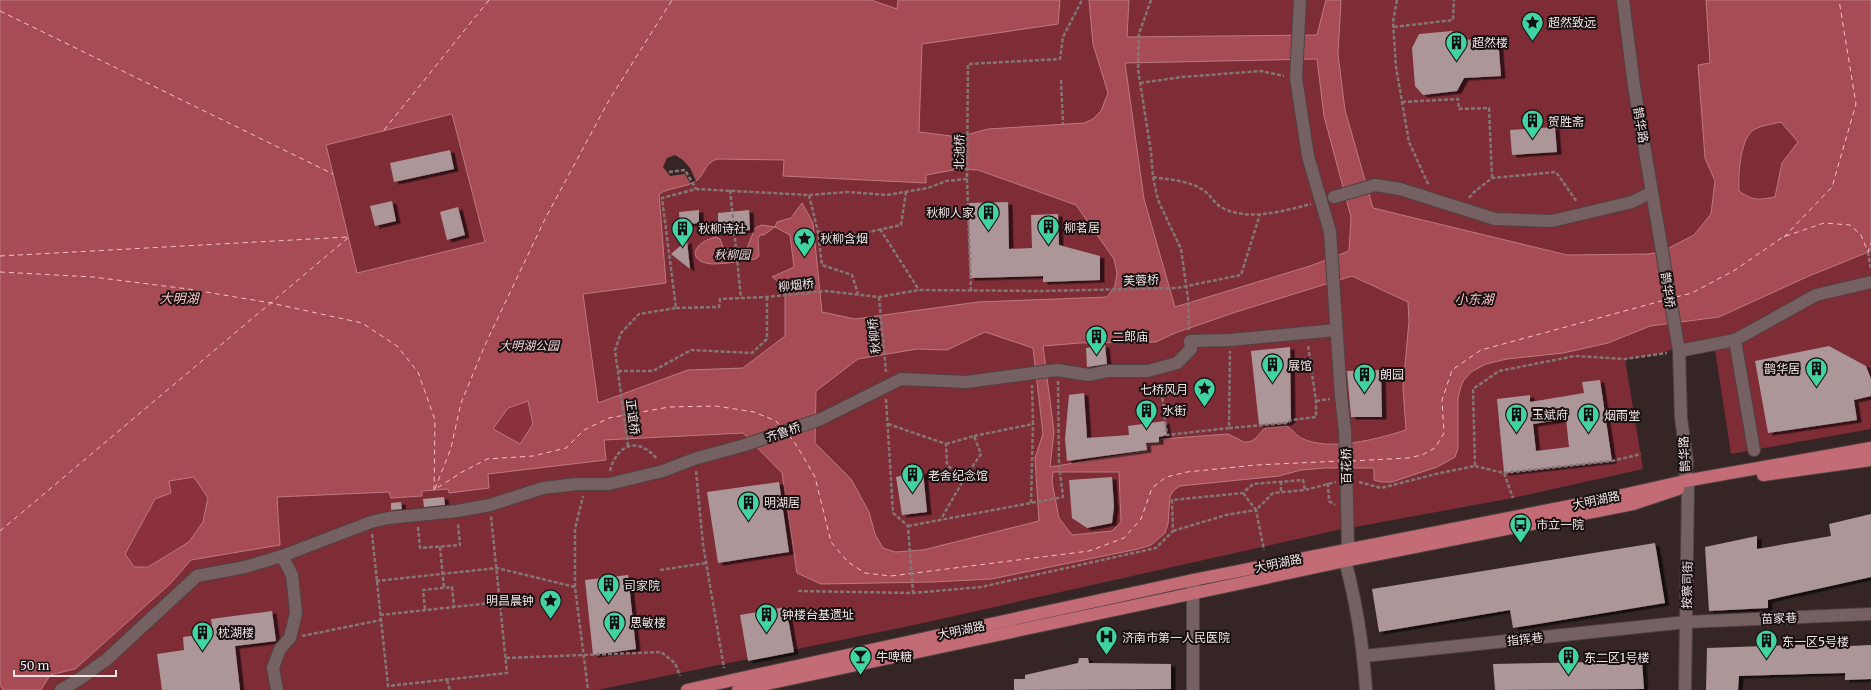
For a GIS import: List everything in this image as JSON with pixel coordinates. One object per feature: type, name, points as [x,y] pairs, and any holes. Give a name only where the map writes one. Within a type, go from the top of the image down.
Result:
[{"type":"main road","name":"大明湖路","points":[[738,690],[1193,580],[1348,548],[1871,448]]},
{"type":"main road","name":"大明湖路","points":[[687,690],[773,681],[1194,594],[1344,561],[1633,504],[1687,483],[1871,460]]},
{"type":"street","name":"百花桥","points":[[1300,0],[1296,78],[1308,156],[1322,201],[1330,232],[1332,249],[1336,330],[1345,431],[1348,548]]},
{"type":"street","name":"鹊华路","points":[[1623,0],[1634,86],[1663,249]]},
{"type":"street","points":[[1334,197],[1375,185],[1400,189],[1495,219],[1552,221],[1632,202],[1652,192]]},
{"type":"street","name":"鹊华桥","points":[[1663,249],[1674,331]]},
{"type":"street","points":[[1679,351],[1735,340],[1816,295],[1871,282]]},
{"type":"street","points":[[1230,340],[1336,330]]},
{"type":"street","name":"鹊华路","points":[[1674,331],[1679,351],[1681,418],[1687,483]]},
{"type":"street","name":"齐鲁桥","points":[[61,690],[106,660],[197,576],[245,567],[282,556],[371,522],[457,511],[490,505],[543,488],[586,484],[609,484],[663,471],[694,459],[821,419],[900,379],[966,382],[1056,370],[1089,374],[1108,371],[1148,371],[1177,363],[1191,349],[1190,341],[1230,340]]},
{"type":"street","points":[[1735,340],[1754,450]]},
{"type":"street","name":"按察司街","points":[[1685,690],[1687,483]]},
{"type":"street","points":[[277,690],[273,668],[280,649],[290,638],[296,612],[292,575],[282,556]]},
{"type":"street","points":[[1344,561],[1355,598],[1364,656],[1366,690]]},
{"type":"street","points":[[1193,580],[1193,690]]},
{"type":"street","name":"苗家巷","points":[[1686,622],[1871,614]]},
{"type":"street","name":"指挥巷","points":[[1364,656],[1686,622]]},
{"type":"path","name":"北池桥","points":[[971,290],[968,179],[968,64],[1060,59],[1064,37],[1082,0]]},
{"type":"path","points":[[1151,0],[1139,34],[1138,69],[1151,152],[1153,177],[1158,200],[1181,248],[1187,286],[1189,332]]},
{"type":"path","points":[[1397,0],[1394,27],[1396,66],[1409,142],[1435,201]]},
{"type":"path","points":[[1394,27],[1453,20],[1454,0]]},
{"type":"path","points":[[1140,83],[1182,77],[1261,71],[1296,78]]},
{"type":"path","points":[[1061,80],[1063,124]]},
{"type":"path","points":[[1402,102],[1458,99],[1459,109],[1489,108],[1492,178]]},
{"type":"path","points":[[669,172],[685,170],[696,189]]},
{"type":"path","points":[[1462,208],[1473,193],[1492,178],[1556,172],[1585,214]]},
{"type":"path","points":[[1153,177],[1186,182],[1204,190],[1220,207],[1240,214],[1260,214],[1290,209],[1322,201]]},
{"type":"path","points":[[676,308],[662,198],[696,189],[809,195],[848,192],[887,195],[928,188],[946,181],[968,179]]},
{"type":"path","points":[[730,190],[741,298]]},
{"type":"path","points":[[818,232],[855,235],[901,225],[906,192]]},
{"type":"path","points":[[809,195],[818,232],[822,266],[852,275],[858,295]]},
{"type":"path","name":"芙蓉桥","points":[[971,290],[1106,290],[1177,288],[1241,275],[1260,214]]},
{"type":"path","points":[[880,229],[918,290]]},
{"type":"path","points":[[1868,252],[1871,273]]},
{"type":"path","name":"柳烟桥","points":[[676,308],[719,307],[720,299],[767,297],[826,291],[879,297],[918,290],[971,290]]},
{"type":"path","points":[[618,371],[653,371],[691,350],[752,353],[767,339],[767,297]]},
{"type":"path","name":"秋柳桥","points":[[879,297],[886,364]]},
{"type":"path","name":"正谊桥","points":[[628,446],[616,350],[621,333],[640,314],[676,308]]},
{"type":"path","points":[[1161,386],[1167,435],[1287,423],[1291,420],[1316,417],[1316,401],[1306,332]]},
{"type":"path","points":[[1229,428],[1230,340]]},
{"type":"path","points":[[1475,466],[1473,388],[1499,371],[1575,356],[1625,359],[1679,351]]},
{"type":"path","points":[[908,526],[1063,497],[1059,464],[1056,370]]},
{"type":"path","points":[[1031,503],[1033,424],[1032,374]]},
{"type":"path","points":[[886,386],[893,513],[908,526],[912,593]]},
{"type":"path","points":[[888,424],[946,444],[974,436],[1033,424]]},
{"type":"path","points":[[941,519],[964,479],[982,454],[974,436]]},
{"type":"path","points":[[946,444],[947,465],[964,479]]},
{"type":"path","points":[[609,484],[613,459],[620,451],[628,446],[642,447],[650,452],[657,458],[663,471]]},
{"type":"path","points":[[1366,483],[1381,488],[1475,466],[1504,473],[1612,461],[1641,454]]},
{"type":"path","points":[[694,459],[706,563],[724,668]]},
{"type":"path","points":[[1504,473],[1513,498]]},
{"type":"path","points":[[1281,480],[1281,491]]},
{"type":"path","points":[[1173,531],[1172,500],[1243,493],[1253,484],[1281,480],[1303,480],[1305,490]]},
{"type":"path","points":[[798,591],[912,593],[982,587],[1156,548],[1173,531],[1226,515],[1256,510],[1273,493],[1281,491],[1305,490],[1328,483],[1343,481]]},
{"type":"path","points":[[586,484],[575,529],[575,587],[588,690]]},
{"type":"path","points":[[1243,493],[1256,510],[1264,550]]},
{"type":"path","points":[[371,522],[388,686],[507,673],[490,505]]},
{"type":"path","points":[[417,515],[420,548],[460,545],[457,511]]},
{"type":"path","points":[[440,547],[444,588]]},
{"type":"path","points":[[660,570],[706,563]]},
{"type":"path","points":[[376,581],[496,568],[575,587]]},
{"type":"path","points":[[425,609],[423,590],[452,587],[454,607]]},
{"type":"path","points":[[380,615],[500,602]]},
{"type":"path","points":[[290,638],[317,634],[381,620]]},
{"type":"path","points":[[506,658],[661,652],[675,663],[680,676]]},
{"type":"path","points":[[447,680],[450,690]]},
{"type":"green space","name":"大明湖公园","points":[[0,0],[1871,0],[1871,429],[1731,454],[1714,344],[1684,345],[1659,354],[1625,359],[1643,469],[1513,498],[1333,531],[914,625],[597,690],[0,690]]},
{"type":"shaded area","points":[[528,401],[533,424],[520,444],[493,429],[508,408]]},
{"type":"shaded area","points":[[194,477],[208,498],[203,522],[189,542],[148,567],[134,567],[125,554],[155,498],[169,481]]},
{"type":"water","name":"大明湖","points":[[0,0],[871,0],[897,9],[898,0],[1060,0],[1058,24],[922,44],[919,132],[959,137],[988,129],[1084,123],[1093,119],[1101,111],[1108,93],[1093,44],[1089,0],[1129,0],[1127,37],[1317,35],[1326,0],[1341,0],[1338,54],[1345,110],[1373,208],[1567,255],[1648,254],[1661,252],[1694,235],[1711,214],[1715,181],[1705,158],[1698,65],[1710,63],[1706,0],[1871,0],[1871,251],[1809,276],[1719,317],[1650,326],[1608,343],[1563,353],[1507,359],[1486,364],[1471,372],[1461,386],[1458,398],[1458,448],[1455,457],[1437,467],[1392,482],[1381,482],[1374,480],[1374,468],[1325,468],[1301,470],[1279,476],[1180,486],[1174,490],[1170,496],[1168,524],[1165,533],[1151,545],[1138,549],[991,579],[933,582],[821,584],[797,573],[782,473],[743,433],[604,440],[606,460],[488,474],[489,488],[449,493],[448,489],[422,491],[422,496],[391,498],[389,492],[277,497],[280,545],[191,560],[171,583],[75,669],[50,675],[41,690],[3,690],[0,685]],"holes":[[[1317,59],[1324,116],[1351,217],[1349,251],[1310,266],[1175,307],[1144,199],[1125,63]],[[452,114],[485,242],[357,273],[326,145]],[[1781,122],[1798,142],[1782,163],[1775,197],[1756,199],[1748,197],[1739,191],[1739,177],[1742,151],[1748,136],[1752,131],[1762,126]],[[717,159],[784,160],[783,176],[926,183],[926,175],[959,169],[978,170],[1076,205],[1114,259],[1117,273],[1115,286],[1107,297],[978,302],[855,319],[822,312],[813,223],[802,203],[791,218],[777,222],[775,227],[790,235],[794,267],[772,277],[785,286],[785,336],[743,368],[688,370],[598,403],[583,294],[666,283],[659,194],[696,181],[702,175],[707,166],[712,161]],[[1352,276],[1408,302],[1409,321],[1403,387],[1406,430],[1354,443],[1325,444],[1312,442],[1301,438],[1287,426],[1265,428],[1255,439],[1249,442],[1244,442],[1228,434],[1161,439],[1159,442],[1148,444],[1147,451],[1050,467],[1054,432],[1043,346],[1080,343],[1156,342],[1175,333],[1236,312]],[[985,332],[1033,348],[1043,434],[1035,458],[1039,521],[923,550],[895,552],[883,548],[875,534],[869,512],[851,479],[815,443],[816,391],[858,359],[917,349],[947,350]],[[528,401],[533,424],[520,444],[493,429],[508,408]],[[1053,472],[1119,472],[1121,522],[1112,531],[1072,535],[1059,518],[1052,482]],[[194,477],[208,498],[203,522],[189,542],[148,567],[134,567],[125,554],[155,499],[171,493],[169,481]]]},
{"type":"water","points":[[762,225],[775,227],[764,235],[760,235],[758,239],[759,256],[756,259],[715,264],[700,261],[696,257],[695,253],[701,244],[716,237],[720,239],[724,249],[747,248],[755,228]]},
{"type":"pier","points":[[675,155],[683,160],[690,168],[696,181],[690,183],[685,174],[670,176],[663,167],[667,158]]},
{"type":"building","name":"超然楼","points":[[1452,31],[1462,40],[1498,38],[1501,76],[1464,78],[1457,91],[1423,95],[1415,86],[1412,48],[1419,34]]},
{"type":"building","name":"贺胜斋","points":[[1555,127],[1557,152],[1512,155],[1510,130]]},
{"type":"building","points":[[450,150],[454,169],[394,182],[390,163]]},
{"type":"building","points":[[392,201],[396,221],[375,226],[370,206]]},
{"type":"building","points":[[1008,202],[1009,249],[1032,248],[1031,215],[1058,214],[1059,245],[1100,256],[1100,280],[1043,282],[1043,276],[970,278],[968,203]]},
{"type":"building","points":[[458,207],[465,235],[447,240],[440,212]]},
{"type":"building","points":[[699,210],[699,223],[680,225],[679,212]]},
{"type":"building","points":[[749,210],[750,230],[718,233],[718,213]]},
{"type":"building","points":[[687,240],[690,269],[671,254]]},
{"type":"building","name":"二郎庙","points":[[1105,345],[1107,364],[1087,367],[1086,348]]},
{"type":"building","name":"鹊华居","points":[[1829,346],[1866,366],[1871,379],[1871,396],[1854,400],[1857,420],[1768,433],[1755,361]]},
{"type":"building","name":"展馆","points":[[1290,347],[1291,420],[1287,423],[1259,425],[1251,351]]},
{"type":"building","name":"朗园","points":[[1381,370],[1382,417],[1351,417],[1347,371]]},
{"type":"building","points":[[1600,380],[1612,461],[1504,473],[1497,399],[1530,395],[1530,402],[1584,393],[1582,382]],"holes":[[[1566,419],[1569,447],[1536,451],[1533,424]]]},
{"type":"building","name":"水街","points":[[1084,393],[1087,438],[1129,435],[1128,426],[1165,421],[1167,435],[1159,437],[1159,442],[1146,443],[1147,450],[1067,461],[1065,439],[1069,395]]},
{"type":"building","name":"老舍纪念馆","points":[[923,471],[927,512],[902,515],[896,477]]},
{"type":"building","points":[[1112,477],[1114,507],[1112,523],[1087,528],[1072,518],[1069,480]]},
{"type":"building","name":"明湖居","points":[[779,482],[789,552],[718,563],[707,492]]},
{"type":"building","points":[[444,497],[445,505],[424,507],[423,499]]},
{"type":"building","points":[[401,502],[402,509],[391,510],[391,503]]},
{"type":"building","points":[[1871,514],[1871,577],[1768,600],[1768,608],[1709,611],[1705,547],[1757,536],[1757,549],[1831,536],[1829,524]]},
{"type":"building","points":[[1655,543],[1665,603],[1513,628],[1510,610],[1379,632],[1372,589]]},
{"type":"building","name":"司家院","points":[[628,575],[636,649],[593,655],[585,580]]},
{"type":"building","name":"钟楼台基遗址","points":[[786,607],[794,652],[748,661],[740,615]]},
{"type":"building","name":"枕湖楼","points":[[272,611],[276,641],[235,646],[240,690],[162,690],[157,654],[184,650],[183,637],[213,633],[211,619]]},
{"type":"building","name":"东一区5号楼","points":[[1827,644],[1827,647],[1871,645],[1871,679],[1845,680],[1845,673],[1739,676],[1738,690],[1706,690],[1707,648]]},
{"type":"building","points":[[1079,658],[1088,658],[1089,663],[1171,664],[1171,689],[1014,690],[1014,679],[1025,679],[1025,675],[1078,663]]},
{"type":"building","name":"东二区1号楼","points":[[1642,661],[1644,689],[1495,690],[1493,664]]},
{"type":"ferry route","points":[[384,130],[489,0]]},
{"type":"ferry route","points":[[435,489],[451,448],[461,403],[485,345],[545,219],[608,102],[672,0]]},
{"type":"ferry route","points":[[1784,237],[1832,187],[1856,104],[1839,0]]},
{"type":"ferry route","points":[[0,11],[333,174]]},
{"type":"ferry route","points":[[1676,297],[1692,293],[1735,270],[1783,237],[1824,223],[1850,225],[1861,235],[1868,252],[1871,243]]},
{"type":"ferry route","points":[[0,256],[348,237]]},
{"type":"ferry route","points":[[0,531],[349,237]]},
{"type":"ferry route","points":[[0,272],[93,277],[188,289],[271,303],[362,323],[397,346],[418,372],[435,420],[434,490],[462,472],[487,459],[533,456],[566,448],[584,430],[609,418],[669,407],[716,406],[754,412],[776,421],[781,427]]},
{"type":"ferry route","points":[[1351,461],[1408,458],[1422,455],[1435,448],[1444,433],[1442,400],[1452,370],[1481,350],[1665,300]]},
{"type":"ferry route","points":[[789,435],[815,477],[831,542],[848,562],[865,573],[891,576],[1089,551],[1124,538],[1141,519],[1152,488],[1166,477],[1187,472],[1256,465],[1340,461]]},
{"type":"place","name":"超然致远","points":[[1533,42]]},
{"type":"place","name":"超然楼","points":[[1456,62]]},
{"type":"place","name":"贺胜斋","points":[[1533,140]]},
{"type":"place","name":"秋柳人家","points":[[989,232]]},
{"type":"place","name":"柳茗居","points":[[1048,246]]},
{"type":"place","name":"秋柳诗社","points":[[683,248]]},
{"type":"place","name":"秋柳含烟","points":[[804,258]]},
{"type":"place","name":"二郎庙","points":[[1096,356]]},
{"type":"place","name":"展馆","points":[[1273,384]]},
{"type":"place","name":"鹊华居","points":[[1816,388]]},
{"type":"place","name":"朗园","points":[[1364,394]]},
{"type":"place","name":"七桥风月","points":[[1204,408]]},
{"type":"place","name":"水街","points":[[1147,430]]},
{"type":"place","name":"玉斌府","points":[[1517,434]]},
{"type":"place","name":"烟雨堂","points":[[1588,434]]},
{"type":"place","name":"老舍纪念馆","points":[[912,494]]},
{"type":"place","name":"明湖居","points":[[748,522]]},
{"type":"place","name":"市立一院","points":[[1521,544]]},
{"type":"place","name":"司家院","points":[[609,604]]},
{"type":"place","name":"明昌晨钟","points":[[550,620]]},
{"type":"place","name":"钟楼台基遗址","points":[[767,634]]},
{"type":"place","name":"思敏楼","points":[[614,642]]},
{"type":"place","name":"枕湖楼","points":[[203,652]]},
{"type":"place","name":"济南市第一人民医院","points":[[1106,656]]},
{"type":"place","name":"东一区5号楼","points":[[1767,660]]},
{"type":"place","name":"牛啤糖","points":[[861,676]]},
{"type":"place","name":"东二区1号楼","points":[[1569,676]]},
{"type":"park label","name":"秋柳园","points":[[732,254]]},
{"type":"water label","name":"小东湖","points":[[1474,299]]}]
